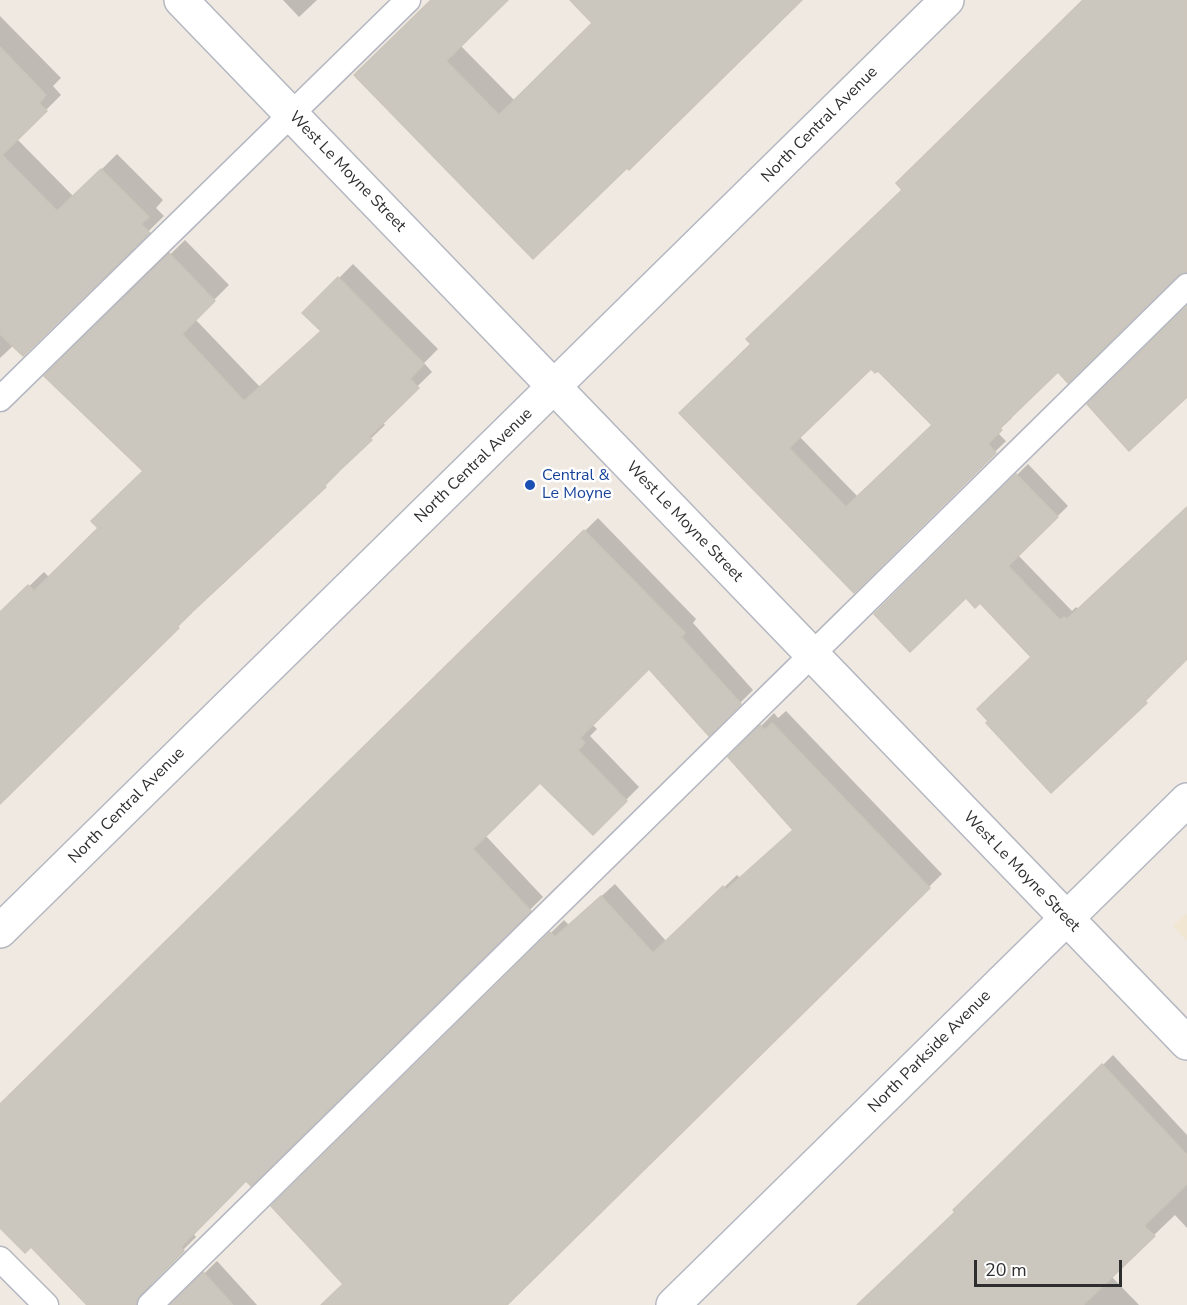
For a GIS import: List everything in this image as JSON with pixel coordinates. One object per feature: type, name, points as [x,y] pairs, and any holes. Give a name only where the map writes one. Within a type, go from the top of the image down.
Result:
[{"type":"street","name":"West Le Moyne Street","points":[[181,0],[1187,1043]]},
{"type":"street","name":"North Central Avenue","points":[[0,931],[947,0]]},
{"type":"street","name":"North Parkside Avenue","points":[[673,1305],[1187,800]]},
{"type":"lane","points":[[0,399],[408,0]]},
{"type":"lane","points":[[150,1305],[1187,286]]},
{"type":"lane","points":[[0,1259],[46,1305]]},
{"type":"shaded area","points":[[1187,913],[1187,941],[1173,926]]},
{"type":"building","points":[[431,0],[508,0],[446,61],[499,115],[592,23],[570,0],[802,0],[629,170],[627,168],[533,259],[354,75]]},
{"type":"building","points":[[1083,0],[1187,0],[1187,272],[1177,276],[1068,383],[1058,372],[1000,428],[1002,430],[988,444],[996,453],[854,593],[679,413],[751,344],[746,339],[902,190],[896,183]],"holes":[[[871,369],[875,373],[878,371],[932,425],[846,507],[789,448]]]},
{"type":"building","points":[[0,47],[46,95],[39,103],[47,111],[2,155],[57,211],[101,169],[149,217],[141,224],[150,233],[23,356],[0,334]]},
{"type":"building","points":[[169,253],[215,301],[182,334],[244,401],[321,331],[302,313],[338,277],[424,364],[410,379],[419,388],[369,437],[372,440],[324,485],[326,487],[177,626],[179,628],[0,804],[0,612],[28,585],[34,591],[98,528],[91,521],[143,471],[44,376]]},
{"type":"building","points":[[1187,306],[1187,397],[1129,451],[1087,404]]},
{"type":"building","points":[[1016,474],[1058,517],[1008,566],[1060,620],[1064,617],[1067,619],[1187,507],[1187,659],[1145,701],[1147,703],[1051,793],[986,723],[988,721],[977,709],[1031,657],[980,603],[975,608],[966,598],[910,652],[874,614]]},
{"type":"building","points":[[584,530],[685,633],[681,637],[741,704],[709,736],[649,669],[580,738],[585,743],[578,750],[627,801],[593,835],[540,783],[473,849],[531,911],[251,1186],[246,1181],[181,1247],[184,1251],[140,1295],[136,1305],[87,1305],[31,1247],[25,1253],[0,1228],[0,1104]]},
{"type":"building","points":[[772,723],[930,888],[507,1305],[321,1305],[343,1284],[271,1206],[550,932],[555,937],[601,896],[653,953],[723,886],[726,890],[793,830],[728,757],[760,725],[765,730]]},
{"type":"building","points":[[1102,1064],[1187,1155],[1187,1184],[1144,1226],[1155,1236],[1083,1305],[857,1305],[955,1212],[953,1210]]},
{"type":"building","points":[[203,1272],[233,1305],[170,1305]]},
{"type":"place","name":"Central & Le Moyne","points":[[530,485]]}]
